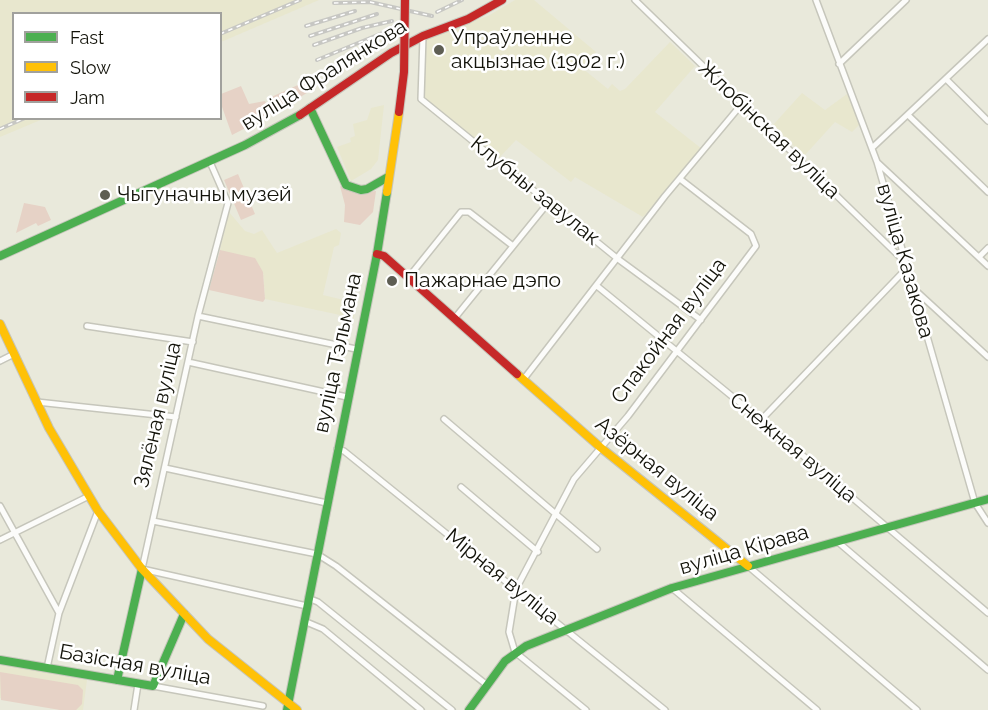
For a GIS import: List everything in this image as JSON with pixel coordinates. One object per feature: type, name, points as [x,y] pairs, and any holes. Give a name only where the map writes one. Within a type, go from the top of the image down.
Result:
[{"type":"main road","name":"вуліца Тэльмана","points":[[288,707],[356,349],[377,254],[404,72],[405,0]]},
{"type":"main road","name":"вуліца Фралянкова","points":[[0,256],[210,162],[287,123],[391,53],[423,36],[468,19],[502,0]]},
{"type":"main road","points":[[310,108],[341,179],[346,185],[361,190],[367,189],[388,175]]},
{"type":"main road","name":"Азёрная вуліца","points":[[377,254],[408,278],[600,447],[748,566]]},
{"type":"main road","points":[[0,324],[37,402],[89,496],[142,569],[208,639],[288,707],[297,710]]},
{"type":"main road","name":"вуліца Кірава","points":[[515,652],[672,588],[988,499]]},
{"type":"main road","name":"Зялёная вуліца","points":[[117,680],[142,569]]},
{"type":"main road","points":[[153,686],[184,614]]},
{"type":"main road","points":[[469,710],[505,661],[515,652]]},
{"type":"main road","name":"Базісная вуліца","points":[[0,660],[153,686]]},
{"type":"street","name":"Жлобінская вуліца","points":[[635,0],[741,105],[904,260]]},
{"type":"street","name":"вуліца Казакова","points":[[816,0],[877,162],[975,503],[988,523]]},
{"type":"street","points":[[839,64],[906,0]]},
{"type":"street","name":"Клубны завулак","points":[[423,36],[421,99],[618,259],[701,320]]},
{"type":"street","points":[[872,148],[987,42]]},
{"type":"street","points":[[946,79],[988,121]]},
{"type":"street","points":[[523,380],[680,179],[741,105]]},
{"type":"street","points":[[908,115],[988,192]]},
{"type":"street","name":"Зялёная вуліца","points":[[142,569],[198,316],[228,204],[210,162]]},
{"type":"street","points":[[877,162],[988,266]]},
{"type":"street","name":"Спакойная вуліца","points":[[515,652],[509,632],[516,589],[557,517],[574,479],[628,416],[756,246],[751,234],[680,179]]},
{"type":"street","points":[[454,319],[548,203]]},
{"type":"street","points":[[408,278],[461,212],[469,212],[513,246]]},
{"type":"street","points":[[979,257],[988,248]]},
{"type":"street","points":[[761,420],[906,269]]},
{"type":"street","name":"Снежная вуліца","points":[[597,286],[761,420],[988,613]]},
{"type":"street","points":[[912,288],[988,357]]},
{"type":"street","points":[[198,316],[356,349]]},
{"type":"street","points":[[87,326],[193,342]]},
{"type":"street","points":[[0,361],[14,354]]},
{"type":"street","points":[[188,362],[347,397]]},
{"type":"street","points":[[37,402],[176,417]]},
{"type":"street","points":[[444,420],[597,549]]},
{"type":"street","name":"Мірная вуліца","points":[[337,449],[344,451],[665,710]]},
{"type":"street","points":[[165,468],[327,503]]},
{"type":"street","points":[[461,487],[538,552]]},
{"type":"street","points":[[0,540],[89,496]]},
{"type":"street","points":[[0,506],[58,614]]},
{"type":"street","points":[[47,668],[58,614],[98,511]]},
{"type":"street","points":[[153,521],[317,554],[336,566],[487,685]]},
{"type":"street","points":[[838,542],[988,670]]},
{"type":"street","name":"Азёрная вуліца","points":[[748,566],[917,710]]},
{"type":"street","points":[[142,569],[308,602],[318,602],[452,710]]},
{"type":"street","points":[[672,588],[817,710]]},
{"type":"street","points":[[304,621],[323,629],[421,710]]},
{"type":"street","points":[[515,652],[585,710]]},
{"type":"street","points":[[134,710],[138,684]]},
{"type":"street","name":"Базісная вуліца","points":[[153,686],[264,706]]},
{"type":"shaded area","points":[[0,0],[319,0],[222,42],[222,12],[12,12],[12,120],[41,120],[0,137]]},
{"type":"shaded area","points":[[515,0],[534,0],[596,52],[582,68],[608,89],[612,84],[620,91],[625,89],[670,42],[695,66],[655,112],[702,149],[643,217],[575,177],[571,182],[516,140],[499,158],[427,102],[424,95],[424,38],[488,16]]},
{"type":"shaded area","points":[[309,80],[313,89],[275,113],[269,98]]},
{"type":"shaded area","points":[[241,86],[249,104],[265,101],[271,115],[232,135],[222,107],[222,94]]},
{"type":"shaded area","points":[[802,93],[825,110],[847,94],[860,124],[852,132],[835,122],[804,156],[773,125]]},
{"type":"shaded area","points":[[384,105],[378,160],[371,169],[351,181],[337,147],[351,142],[350,138],[355,136],[353,124],[367,120],[371,108]]},
{"type":"shaded area","points":[[238,174],[255,214],[241,220],[224,180]]},
{"type":"shaded area","points":[[340,186],[360,193],[376,191],[373,212],[360,225],[344,222],[345,205]]},
{"type":"shaded area","points":[[24,203],[45,207],[51,220],[38,226],[36,223],[16,233]]},
{"type":"shaded area","points":[[229,212],[245,231],[254,234],[262,230],[277,253],[336,229],[341,233],[339,245],[334,247],[323,295],[356,303],[354,318],[265,299],[263,272],[220,250]]},
{"type":"shaded area","points":[[220,250],[255,258],[263,272],[265,299],[263,302],[209,290]]},
{"type":"shaded area","points":[[0,664],[87,680],[83,710],[63,710],[0,698]]},
{"type":"shaded area","points":[[0,672],[78,685],[83,690],[82,704],[76,710],[60,710],[1,700]]},
{"type":"railway","points":[[222,33],[300,0]]},
{"type":"railway","points":[[437,12],[462,0]]},
{"type":"railway","points":[[334,3],[370,2],[432,16]]},
{"type":"railway","points":[[306,26],[355,11]]},
{"type":"railway","points":[[310,36],[377,14]]},
{"type":"railway","points":[[314,45],[362,28],[392,21]]},
{"type":"railway","points":[[317,60],[392,29]]},
{"type":"railway","points":[[0,129],[20,120]]},
{"type":"traffic: fast","points":[[310,108],[346,185],[361,190],[367,189],[388,177]]},
{"type":"traffic: fast","points":[[0,256],[245,145],[300,115]]},
{"type":"traffic: fast","points":[[287,710],[377,254],[387,192]]},
{"type":"traffic: fast","points":[[469,710],[505,661],[526,646],[672,588],[988,499]]},
{"type":"traffic: fast","points":[[117,680],[142,569]]},
{"type":"traffic: fast","points":[[0,660],[153,686],[184,614]]},
{"type":"traffic: slow","points":[[387,192],[399,112]]},
{"type":"traffic: slow","points":[[0,324],[49,428],[98,511],[142,569],[208,639],[297,710]]},
{"type":"traffic: slow","points":[[517,374],[600,447],[748,566]]},
{"type":"traffic: jam","points":[[399,112],[404,72],[405,0]]},
{"type":"traffic: jam","points":[[300,115],[391,53],[423,36],[468,19],[502,0]]},
{"type":"traffic: jam","points":[[377,254],[384,256],[517,374]]},
{"type":"place","name":"Упраўленне акцызнае (1902 г.)","points":[[439,50]]},
{"type":"place","name":"Чыгуначны музей","points":[[105,195]]},
{"type":"place","name":"Пажарнае дэпо","points":[[392,281]]}]
